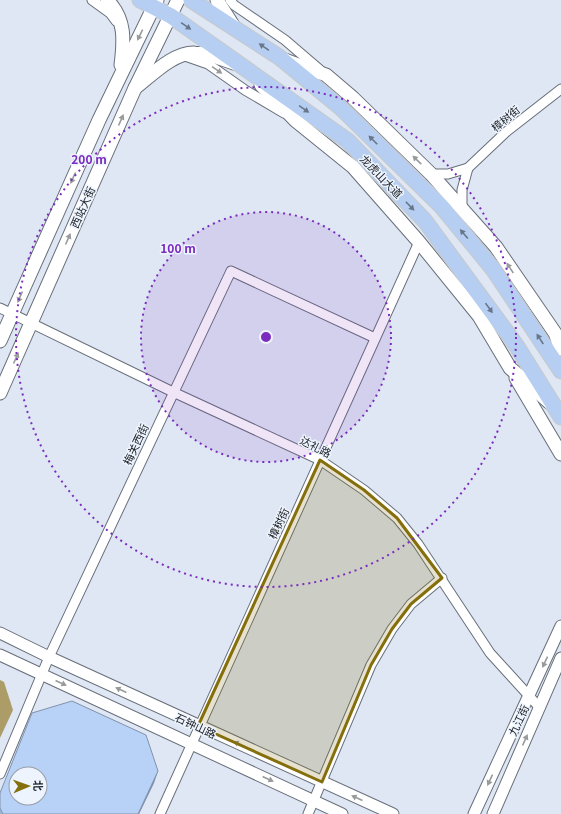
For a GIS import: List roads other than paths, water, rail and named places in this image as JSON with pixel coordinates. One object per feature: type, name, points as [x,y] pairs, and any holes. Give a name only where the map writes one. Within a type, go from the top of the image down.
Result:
[{"type":"main road","points":[[99,120],[121,66],[124,30],[120,18],[107,0]]},
{"type":"main road","name":"西站大街","points":[[0,393],[134,88],[178,0]]},
{"type":"main road","name":"龙虎山大道","points":[[191,0],[279,58],[341,108],[442,208],[493,269],[561,371]]},
{"type":"main road","points":[[217,0],[234,27]]},
{"type":"main road","name":"西站大街","points":[[0,341],[150,2]]},
{"type":"main road","name":"龙虎山大道","points":[[150,2],[348,141],[425,221],[516,345],[558,412]]},
{"type":"main road","points":[[134,88],[166,64],[182,55],[194,53],[209,55],[242,66],[296,121],[353,167],[419,242],[479,316],[561,454]]},
{"type":"main road","points":[[279,58],[326,75],[353,98],[431,174],[462,207],[496,247],[558,339],[561,348]]},
{"type":"main road","points":[[510,368],[558,412]]},
{"type":"street","points":[[92,0],[110,13],[124,30]]},
{"type":"street","points":[[230,0],[234,5],[285,40],[326,75]]},
{"type":"street","points":[[182,55],[208,64],[245,90],[296,121]]},
{"type":"street","name":"樟树街","points":[[468,168],[506,132],[561,88]]},
{"type":"street","points":[[431,174],[448,174],[468,168]]},
{"type":"street","points":[[462,207],[462,190],[468,168]]},
{"type":"street","name":"樟树街","points":[[160,814],[190,742],[419,242]]},
{"type":"street","name":"梅关西街","points":[[0,774],[41,674],[231,271],[375,338]]},
{"type":"street","name":"达礼路","points":[[0,308],[173,392],[320,460],[364,490],[396,518],[418,544],[442,578],[490,653],[540,708]]},
{"type":"street","points":[[308,814],[371,665],[392,629],[412,604],[442,578]]},
{"type":"street","name":"九江街","points":[[474,814],[561,626]]},
{"type":"street","name":"石钟山路","points":[[0,633],[198,726],[393,814]]},
{"type":"street","name":"石钟山路","points":[[0,655],[190,742],[342,814]]},
{"type":"street","name":"九江街","points":[[493,814],[561,658]]}]
